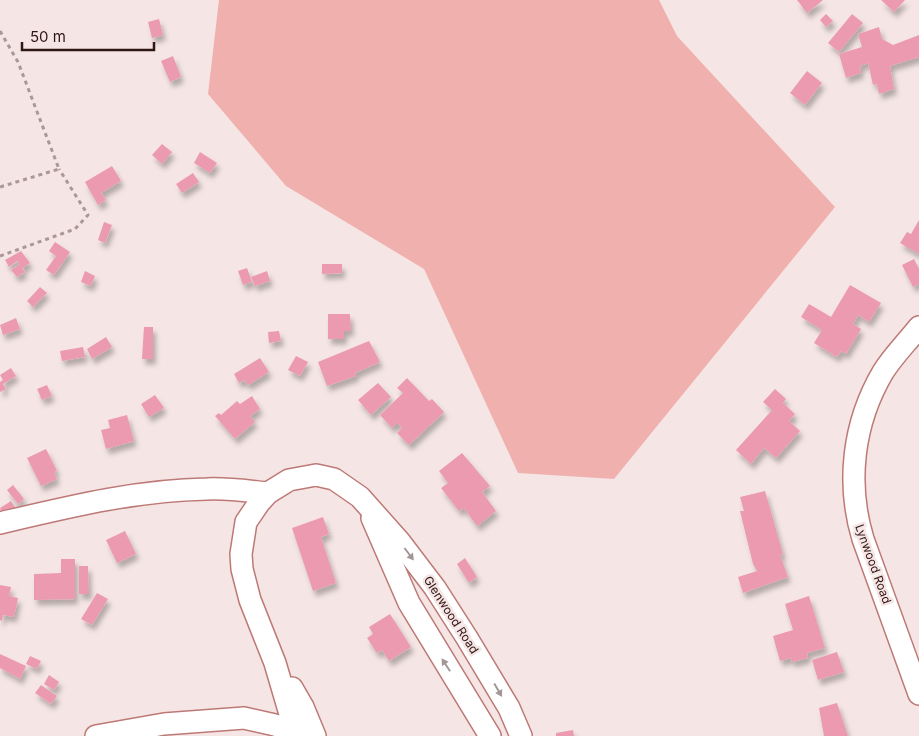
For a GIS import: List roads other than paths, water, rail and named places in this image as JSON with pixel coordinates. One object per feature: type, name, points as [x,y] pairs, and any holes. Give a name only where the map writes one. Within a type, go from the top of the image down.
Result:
[{"type":"street","name":"Lynwood Road","points":[[919,327],[884,371],[871,394],[859,430],[854,461],[853,486],[857,520],[863,539],[919,694]]},
{"type":"street","name":"Glenwood Road","points":[[299,734],[275,663],[250,600],[241,561],[246,522],[268,493],[289,480],[320,475],[343,484],[366,504],[400,542],[435,588],[509,708],[520,736]]},
{"type":"street","points":[[0,523],[63,508],[162,492],[208,489],[268,493]]},
{"type":"street","name":"Glenwood Road","points":[[366,504],[409,603],[490,736]]},
{"type":"street","name":"Glenwood Road","points":[[275,663],[303,707],[315,736]]},
{"type":"street","points":[[96,736],[164,724],[244,718],[299,734]]}]
